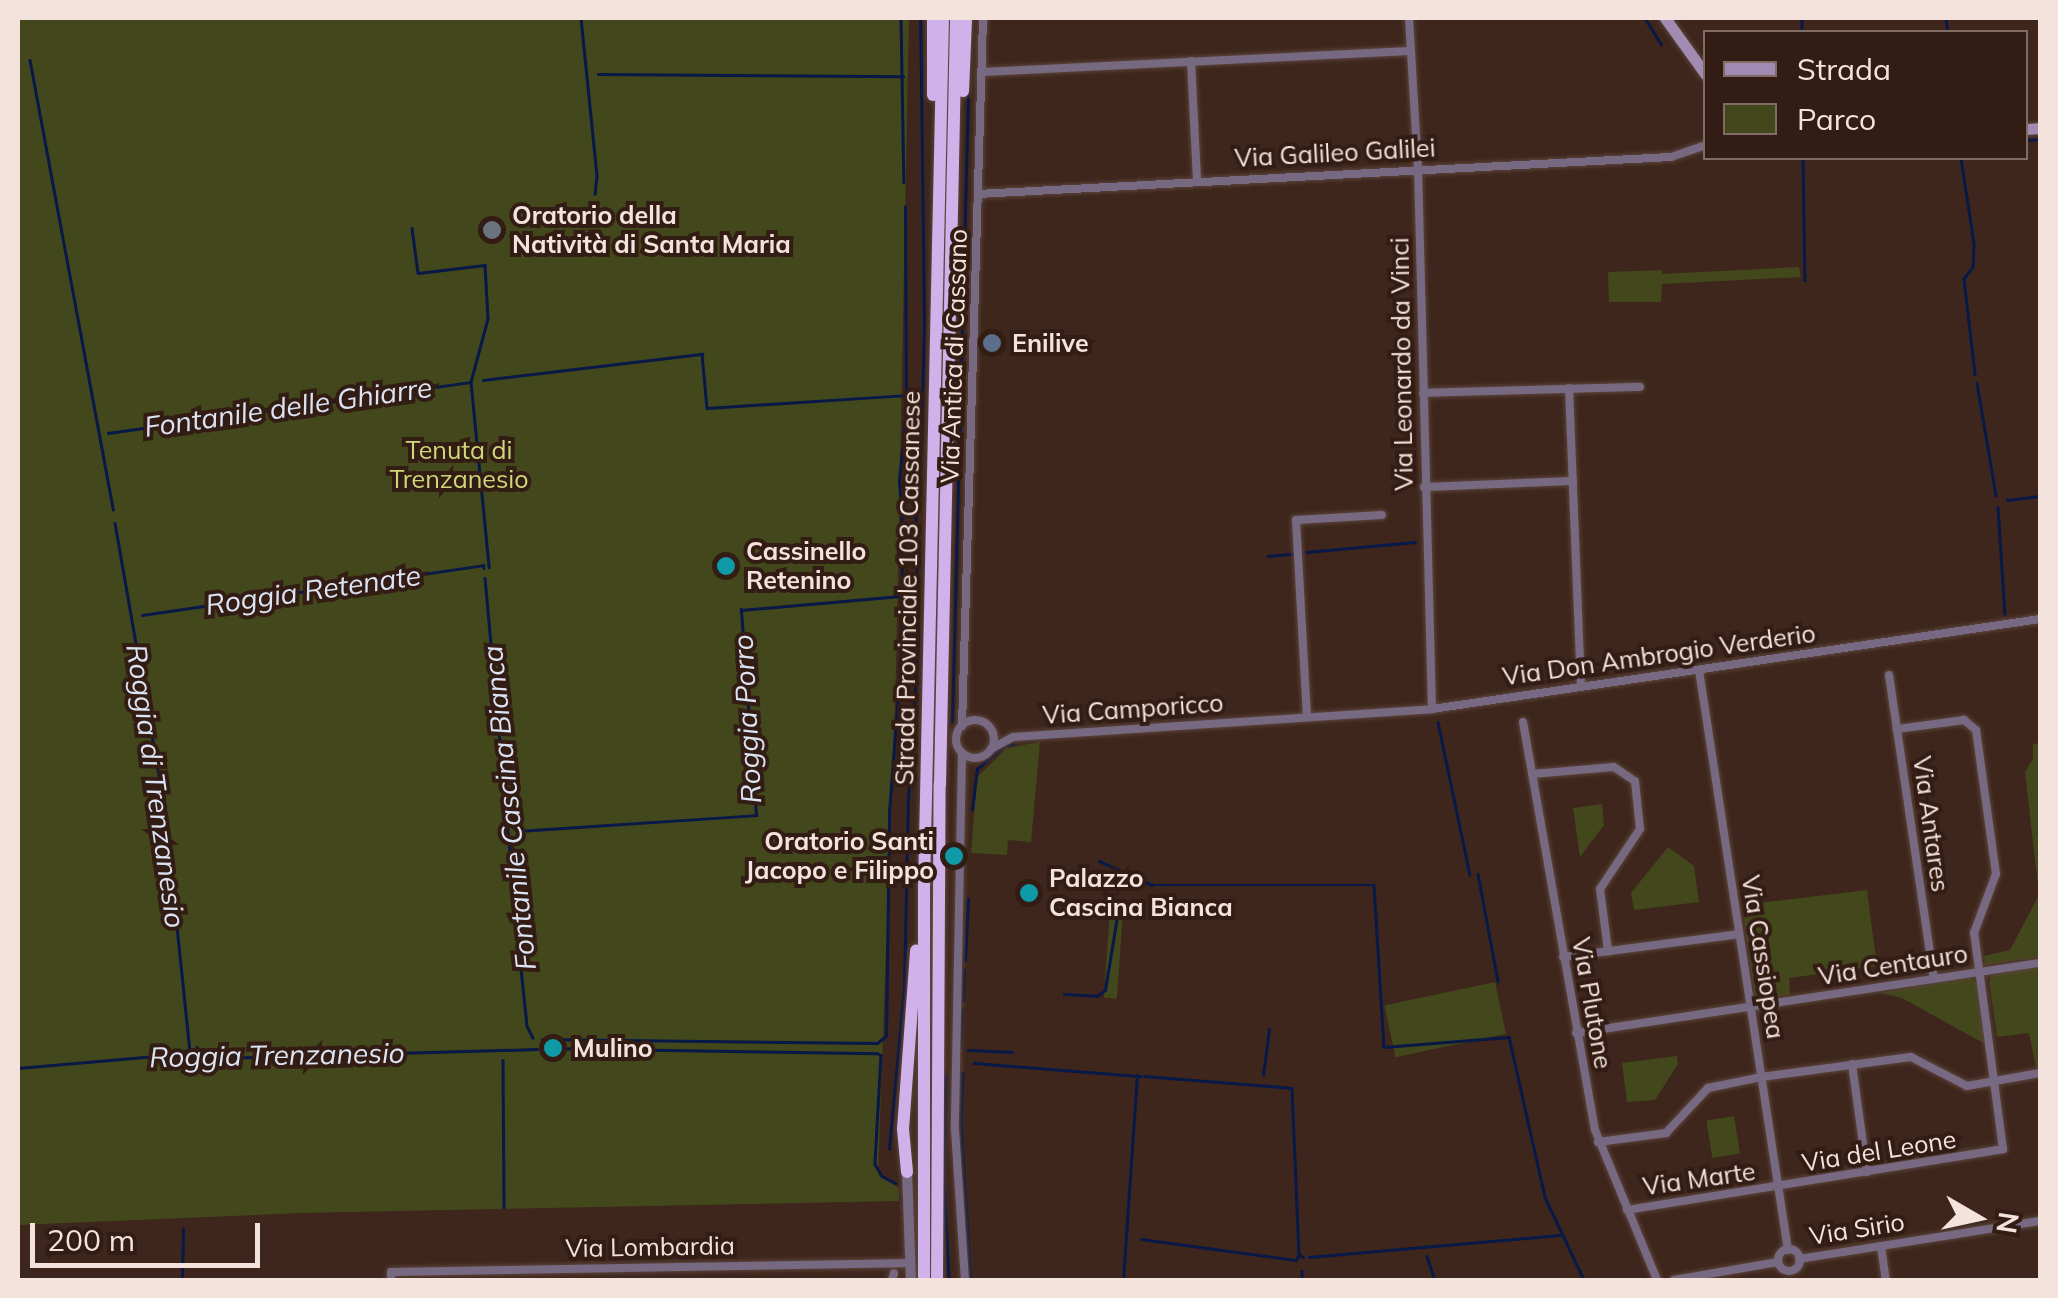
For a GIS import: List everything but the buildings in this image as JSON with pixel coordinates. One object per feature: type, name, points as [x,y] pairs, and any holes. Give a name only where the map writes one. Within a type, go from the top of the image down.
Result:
[{"type":"highway","points":[[933,18],[937,305]]},
{"type":"highway","name":"Strada Provinciale 103 Cassanese","points":[[924,1280],[924,888],[943,18]]},
{"type":"highway","name":"Strada Provinciale 103 Cassanese","points":[[936,1280],[940,784],[956,18]]},
{"type":"highway","points":[[950,283],[966,18]]},
{"type":"highway","points":[[907,1172],[904,1116],[924,888]]},
{"type":"main road","points":[[1665,18],[1703,69]]},
{"type":"street","name":"Via Antica di Cassano","points":[[962,726],[982,18]]},
{"type":"street","name":"Via Leonardo da Vinci","points":[[1408,18],[1418,168],[1432,710]]},
{"type":"street","points":[[982,72],[1410,50]]},
{"type":"street","points":[[1191,61],[1197,181]]},
{"type":"street","name":"Via Galileo Galilei","points":[[978,194],[1671,156],[1703,149]]},
{"type":"street","points":[[1423,393],[1640,386]]},
{"type":"street","points":[[1569,388],[1581,687]]},
{"type":"street","points":[[1424,487],[1573,481]]},
{"type":"street","points":[[1306,718],[1296,520],[1382,515]]},
{"type":"street","name":"Via Don Ambrogio Verderio","points":[[1282,720],[1432,710],[2040,619]]},
{"type":"street","name":"Via Cassiopea","points":[[1699,670],[1788,1250]]},
{"type":"street","name":"Via Antares","points":[[1890,675],[1934,979]]},
{"type":"street","points":[[965,696],[976,721],[1012,737]]},
{"type":"street","name":"Via Camporicco","points":[[991,749],[1012,737],[1282,720]]},
{"type":"street","points":[[1897,728],[1964,720],[1976,730],[1996,874],[1975,924],[1995,1083]]},
{"type":"street","points":[[965,1280],[955,1130],[962,753],[956,740],[962,726],[976,721]]},
{"type":"street","name":"Via Plutone","points":[[1523,722],[1598,1142],[1656,1280]]},
{"type":"street","points":[[961,803],[967,774],[977,758],[991,749],[991,730]]},
{"type":"street","points":[[962,753],[977,758]]},
{"type":"street","points":[[1532,774],[1614,766],[1635,781],[1640,829],[1600,889],[1608,951]]},
{"type":"street","points":[[1563,957],[1740,934]]},
{"type":"street","name":"Via Centauro","points":[[1576,1033],[2040,963]]},
{"type":"street","points":[[1598,1142],[1664,1134],[1678,1125],[1708,1088],[1762,1077],[1914,1057],[1961,1084],[1995,1083],[2040,1073]]},
{"type":"street","points":[[1852,1064],[1867,1172]]},
{"type":"street","name":"Via del Leone","points":[[1778,1188],[2001,1151],[2004,1146],[1995,1083]]},
{"type":"street","points":[[907,1172],[911,1280]]},
{"type":"street","name":"Via Marte","points":[[1627,1210],[1778,1188]]},
{"type":"street","name":"Via Sirio","points":[[1799,1259],[2040,1221]]},
{"type":"street","points":[[1881,1246],[1886,1280]]},
{"type":"street","points":[[1788,1250],[1799,1259],[1792,1276],[1778,1262],[1781,1252],[1788,1250]]},
{"type":"street","name":"Via Sirio","points":[[1674,1280],[1778,1262]]},
{"type":"street","name":"Via Lombardia","points":[[391,1276],[910,1263]]},
{"type":"street","points":[[595,1268],[595,1280]]},
{"type":"green space","name":"Tenuta di Trenzanesio","points":[[18,18],[909,18],[896,671],[878,1174],[899,1188],[899,1201],[301,1213],[18,1225]]},
{"type":"green space","points":[[1799,267],[1801,277],[1662,284],[1661,302],[1609,302],[1608,272],[1662,270],[1662,274]]},
{"type":"green space","points":[[1040,742],[1031,842],[1008,840],[1007,855],[971,853],[977,777],[1007,748]]},
{"type":"green space","points":[[2040,743],[2040,957],[1985,965],[1984,956],[2010,950],[2039,895],[2025,772],[2033,759],[2033,744]]},
{"type":"green space","points":[[1602,804],[1604,825],[1580,857],[1573,808]]},
{"type":"green space","points":[[1668,847],[1694,866],[1699,902],[1634,910],[1631,893]]},
{"type":"green space","points":[[1867,890],[1877,966],[1789,978],[1790,995],[1755,999],[1742,905]]},
{"type":"green space","points":[[1110,910],[1123,911],[1117,999],[1104,998]]},
{"type":"green space","points":[[2040,967],[2040,1068],[2036,1068],[2029,1033],[1997,1037],[1989,981],[1991,975]]},
{"type":"green space","points":[[1969,977],[1978,984],[1985,1044],[1902,998],[1880,993]]},
{"type":"green space","points":[[1495,982],[1506,1034],[1395,1057],[1384,1005]]},
{"type":"green space","points":[[1677,1056],[1678,1064],[1655,1100],[1627,1102],[1622,1063]]},
{"type":"green space","points":[[1734,1116],[1740,1154],[1712,1158],[1706,1120]]},
{"type":"waterway","points":[[581,18],[597,176],[595,194]]},
{"type":"waterway","points":[[901,18],[904,182]]},
{"type":"waterway","points":[[889,1149],[904,987],[908,800],[918,642],[915,488],[921,448],[924,326],[920,18]]},
{"type":"waterway","points":[[1645,18],[1661,44]]},
{"type":"waterway","points":[[1802,18],[1802,30]]},
{"type":"waterway","points":[[1946,18],[1948,30]]},
{"type":"waterway","name":"Roggia di Trenzanesio","points":[[30,60],[113,509]]},
{"type":"waterway","points":[[598,74],[903,76]]},
{"type":"waterway","points":[[952,722],[968,94]]},
{"type":"waterway","points":[[2028,140],[2040,139]]},
{"type":"waterway","points":[[1803,160],[1805,280]]},
{"type":"waterway","points":[[1961,160],[1974,244],[1973,267],[1964,279],[1975,374]]},
{"type":"waterway","points":[[902,526],[899,481],[906,409],[905,207]]},
{"type":"waterway","points":[[412,228],[418,273],[485,265],[488,319],[471,382],[489,567]]},
{"type":"waterway","name":"Fontanile delle Ghiarre","points":[[483,380],[702,354],[707,408],[906,395]]},
{"type":"waterway","name":"Fontanile delle Ghiarre","points":[[108,433],[469,382]]},
{"type":"waterway","points":[[1977,383],[1996,495]]},
{"type":"waterway","points":[[2007,500],[2040,496]]},
{"type":"waterway","points":[[1998,507],[2005,614]]},
{"type":"waterway","name":"Roggia di Trenzanesio","points":[[115,523],[165,810],[190,1050],[178,1054]]},
{"type":"waterway","points":[[542,1039],[877,1043],[886,1036],[889,812],[901,655],[902,539]]},
{"type":"waterway","name":"Roggia Porro","points":[[1306,552],[1415,542]]},
{"type":"waterway","name":"Roggia Porro","points":[[1268,556],[1293,554]]},
{"type":"waterway","name":"Roggia Retenate","points":[[142,615],[483,565],[484,568]]},
{"type":"waterway","name":"Fontanile Cascina Bianca","points":[[485,578],[520,959],[527,1026],[533,1038]]},
{"type":"waterway","name":"Roggia Porro","points":[[518,831],[756,815],[741,610],[900,596]]},
{"type":"waterway","points":[[1438,722],[1470,875]]},
{"type":"waterway","points":[[972,810],[977,769],[1003,746],[1013,744]]},
{"type":"waterway","points":[[1099,861],[1152,885],[1374,885],[1384,1047],[1509,1037],[1545,1197],[1584,1280]]},
{"type":"waterway","points":[[1478,874],[1498,981]]},
{"type":"waterway","points":[[965,961],[968,899]]},
{"type":"waterway","name":"Fontanile Cascina Bianca","points":[[1064,994],[1097,996],[1105,990],[1117,917]]},
{"type":"waterway","points":[[963,1001],[964,970]]},
{"type":"waterway","points":[[960,1049],[962,1010]]},
{"type":"waterway","points":[[1263,1075],[1269,1029]]},
{"type":"waterway","points":[[197,1047],[199,1051]]},
{"type":"waterway","name":"Roggia Trenzanesio","points":[[540,1048],[877,1053],[881,1055],[875,1164],[882,1176],[895,1183]]},
{"type":"waterway","name":"Roggia Trenzanesio","points":[[18,1068],[178,1054],[182,1059],[537,1049]]},
{"type":"waterway","name":"Fontanile Cascina Bianca","points":[[968,1050],[1012,1052]]},
{"type":"waterway","name":"Roggia Trenzanesio","points":[[503,1060],[504,1207]]},
{"type":"waterway","points":[[974,1063],[1140,1076]]},
{"type":"waterway","points":[[963,1073],[961,1122],[971,1280]]},
{"type":"waterway","points":[[946,1075],[944,1177],[949,1280]]},
{"type":"waterway","points":[[1123,1280],[1137,1075]]},
{"type":"waterway","points":[[1144,1076],[1292,1088],[1299,1254],[1303,1257]]},
{"type":"waterway","points":[[182,1280],[183,1229]]},
{"type":"waterway","points":[[1309,1257],[1559,1235]]},
{"type":"waterway","points":[[1141,1239],[1296,1260],[1298,1256]]},
{"type":"waterway","points":[[1427,1256],[1435,1280]]},
{"type":"waterway","points":[[1302,1271],[1302,1280]]},
{"type":"place","name":"Oratorio della Natività di Santa Maria","points":[[492,230]]},
{"type":"place","name":"Enilive","points":[[992,343]]},
{"type":"place","name":"Cassinello Retenino","points":[[726,566]]},
{"type":"place","name":"Oratorio Santi Jacopo e Filippo","points":[[954,856]]},
{"type":"place","name":"Palazzo Cascina Bianca","points":[[1029,893]]},
{"type":"place","name":"Mulino","points":[[553,1048]]}]
